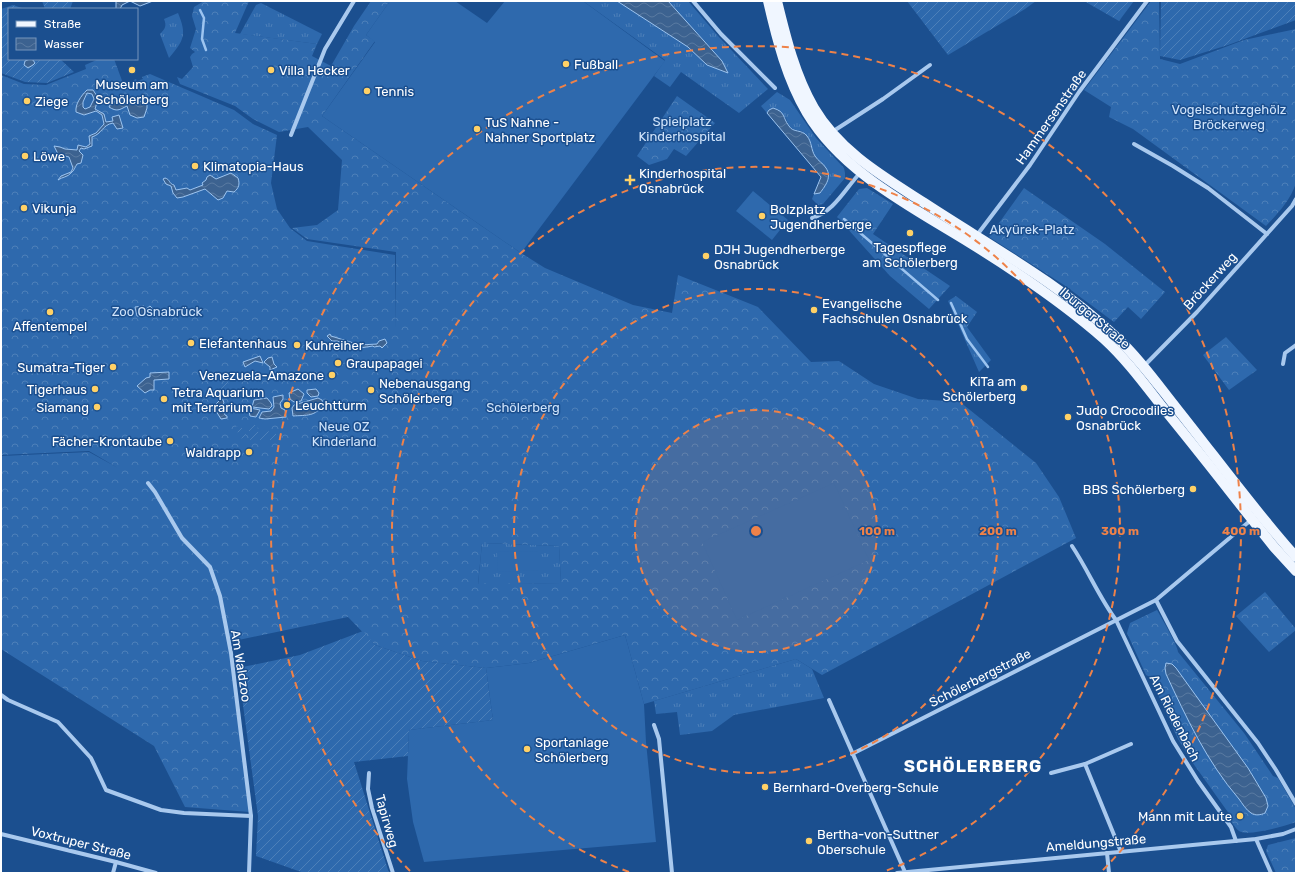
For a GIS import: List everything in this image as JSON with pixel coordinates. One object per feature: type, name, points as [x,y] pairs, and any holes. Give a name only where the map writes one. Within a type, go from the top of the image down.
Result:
[{"type":"main road","name":"Iburger Straße","points":[[768,1],[782,55],[791,81],[807,114],[829,143],[840,154],[973,240],[1058,290],[1093,316],[1117,337],[1144,367],[1256,517],[1274,547],[1296,571]]},
{"type":"main road","name":"Iburger Straße","points":[[777,1],[790,53],[801,83],[815,109],[832,132],[864,169]]},
{"type":"main road","name":"Iburger Straße","points":[[973,240],[1071,312],[1105,340],[1136,374],[1256,517],[1296,556]]},
{"type":"street","points":[[291,135],[325,50],[354,1]]},
{"type":"street","points":[[693,1],[721,34],[776,88]]},
{"type":"street","name":"Hammersenstraße","points":[[973,240],[1030,165],[1079,92],[1147,1]]},
{"type":"street","points":[[832,132],[930,65]]},
{"type":"street","points":[[1134,144],[1208,188],[1267,234]]},
{"type":"street","points":[[812,218],[819,216],[831,207],[864,169]]},
{"type":"street","name":"Bröckerweg","points":[[1136,374],[1193,316],[1292,206],[1296,199]]},
{"type":"street","points":[[1283,364],[1285,353],[1296,345]]},
{"type":"street","name":"Am Waldzoo","points":[[148,483],[155,492],[182,538],[210,567],[220,596],[230,653],[251,816],[249,873]]},
{"type":"street","name":"Schölerbergstraße","points":[[852,754],[1156,600],[1256,517]]},
{"type":"street","points":[[1072,546],[1106,606],[1116,620]]},
{"type":"street","points":[[1156,600],[1177,641],[1258,743],[1296,804]]},
{"type":"street","name":"Am Riedenbach","points":[[1116,620],[1173,741],[1194,775],[1231,827],[1236,841]]},
{"type":"street","points":[[1,695],[8,700],[58,722],[91,758],[106,790],[161,810],[184,813],[251,816]]},
{"type":"street","points":[[829,700],[905,872]]},
{"type":"street","points":[[654,725],[659,739],[672,873]]},
{"type":"street","points":[[1051,774],[1084,764],[1131,744]]},
{"type":"street","points":[[1084,764],[1121,852]]},
{"type":"street","name":"Tapirweg","points":[[369,773],[368,789],[372,808],[393,873]]},
{"type":"street","name":"Ameldungstraße","points":[[897,873],[1256,839],[1283,834],[1296,829]]},
{"type":"street","name":"Voxtruper Straße","points":[[1,834],[156,873]]},
{"type":"street","points":[[1256,839],[1271,873]]},
{"type":"street","points":[[1108,853],[1109,873]]},
{"type":"street","points":[[114,873],[116,862]]},
{"type":"green space","points":[[42,1],[73,1],[70,8],[45,8]]},
{"type":"green space","name":"Schölerberg","points":[[204,1],[249,1],[235,33],[317,44],[312,56],[331,66],[354,26],[371,1],[390,1],[366,35],[375,41],[322,116],[545,268],[633,305],[672,313],[678,275],[758,307],[811,362],[839,361],[874,384],[918,399],[960,402],[1036,463],[1059,497],[1076,538],[822,675],[796,659],[644,704],[625,635],[529,663],[486,668],[422,661],[375,645],[348,617],[229,642],[250,812],[185,807],[154,746],[1,649],[1,456],[89,452],[118,468],[89,451],[1,455],[1,75],[24,84],[46,85],[86,69],[85,65],[97,60],[114,60],[124,86],[131,89],[134,80],[136,79],[137,81],[143,79],[142,77],[150,74],[234,110],[253,124],[277,135],[271,183],[277,209],[290,228],[307,241],[395,255],[395,330],[396,252],[307,239],[292,228],[317,225],[338,210],[342,160],[308,127],[279,132],[253,119],[235,106],[180,84],[177,77],[182,79],[193,67],[190,57],[195,52],[190,48],[196,29],[192,16],[194,7]],"holes":[[[482,543],[559,546],[561,583],[478,584]]]},
{"type":"green space","name":"TuS Nahne - Nahner Sportplatz","points":[[390,1],[455,1],[487,23],[505,1],[583,1],[665,61],[521,253],[322,116],[375,42],[366,35]]},
{"type":"green space","points":[[583,1],[617,1],[688,47],[707,65],[720,69],[722,61],[668,1],[688,1],[718,36],[768,89],[739,113],[681,72],[670,87],[654,76],[665,60]]},
{"type":"green space","points":[[907,1],[1036,1],[948,55]]},
{"type":"green space","points":[[1084,1],[1134,1],[1119,21]]},
{"type":"green space","name":"Vogelschutzgehölz Bröckerweg","points":[[1151,1],[1159,1],[1160,59],[1180,64],[1244,40],[1296,29],[1296,183],[1287,201],[1266,226],[1133,129],[1109,117],[1111,107],[1084,90]]},
{"type":"green space","points":[[1161,1],[1296,1],[1296,20],[1228,45],[1180,60],[1160,56]]},
{"type":"green space","points":[[261,3],[322,34],[317,44],[240,34],[256,5]]},
{"type":"green space","points":[[13,5],[22,8],[8,8],[8,60],[61,60],[74,72],[47,83],[25,82],[1,73],[1,9]]},
{"type":"green space","points":[[178,13],[183,32],[181,42],[169,58],[160,34],[165,27],[164,19]]},
{"type":"green space","points":[[777,92],[790,100],[816,138],[844,168],[845,178],[823,204],[818,205],[812,199],[814,194],[820,193],[826,168],[814,156],[811,143],[802,131],[793,129],[788,124],[786,118],[769,110],[767,113],[761,106]]},
{"type":"green space","name":"Spielplatz Kinderhospital","points":[[677,96],[715,123],[686,156],[674,149],[667,159],[649,165],[637,156]]},
{"type":"green space","points":[[867,188],[893,204],[873,234],[950,286],[929,309],[890,276],[837,217],[859,189]]},
{"type":"green space","name":"Akyürek-Platz","points":[[1024,188],[1105,244],[1165,292],[1141,319],[1128,307],[1114,322],[1064,285],[989,237]]},
{"type":"green space","name":"Bolzplatz Jugendherberge","points":[[753,191],[788,220],[772,240],[736,211]]},
{"type":"green space","points":[[956,296],[977,312],[967,327],[991,360],[979,372],[948,301]]},
{"type":"green space","points":[[1226,337],[1257,370],[1229,390],[1203,355]]},
{"type":"green space","points":[[228,382],[227,389],[232,397],[227,399],[226,396],[216,393]]},
{"type":"green space","points":[[249,424],[258,426],[257,432],[276,431],[276,440],[250,440],[251,434],[247,427]]},
{"type":"green space","points":[[236,426],[242,428],[246,434],[245,438],[235,439],[238,432]]},
{"type":"green space","points":[[834,483],[869,560],[737,620],[702,542]]},
{"type":"green space","points":[[482,543],[559,546],[561,583],[478,585]]},
{"type":"green space","points":[[539,551],[539,570],[498,572],[497,552]]},
{"type":"green space","points":[[1265,592],[1296,629],[1269,652],[1236,616]]},
{"type":"green space","points":[[1157,610],[1178,652],[1244,733],[1273,776],[1278,778],[1296,809],[1296,822],[1258,832],[1250,833],[1239,831],[1229,818],[1230,815],[1190,759],[1178,739],[1150,677],[1146,675],[1127,633],[1130,623]]},
{"type":"green space","points":[[363,631],[375,645],[422,661],[486,668],[493,720],[409,730],[408,756],[354,762],[389,873],[304,873],[256,856],[258,816],[238,668],[300,655]]},
{"type":"green space","name":"Sportanlage Schölerberg","points":[[625,635],[644,704],[646,742],[656,842],[424,862],[413,822],[407,779],[409,730],[493,720],[486,668],[529,663]]},
{"type":"green space","points":[[796,659],[812,669],[824,698],[734,715],[712,731],[680,735],[677,712],[656,714],[654,701]]},
{"type":"green space","points":[[1296,838],[1296,873],[1276,873],[1266,851],[1268,845]]},
{"type":"water","points":[[116,1],[130,1],[122,5],[120,8],[116,8]]},
{"type":"water","points":[[130,1],[153,1],[140,6]]},
{"type":"water","points":[[617,1],[668,1],[722,61],[728,73],[707,65],[688,47]]},
{"type":"water","points":[[33,60],[35,63],[28,68],[24,65],[25,61]]},
{"type":"water","points":[[87,90],[93,90],[97,96],[107,97],[116,103],[124,104],[144,101],[147,103],[147,108],[144,117],[137,118],[130,115],[127,106],[114,110],[109,107],[111,103],[107,99],[98,99],[95,109],[104,114],[106,122],[113,121],[112,117],[119,115],[123,128],[117,129],[113,123],[109,124],[98,134],[92,137],[92,146],[84,149],[81,148],[79,151],[83,155],[81,163],[77,164],[70,174],[58,180],[61,176],[71,172],[73,168],[69,157],[58,154],[54,146],[77,150],[78,145],[86,147],[90,144],[89,136],[96,133],[104,124],[102,115],[96,111],[84,115],[76,112],[77,103]],"holes":[[[87,93],[92,94],[94,99],[90,107],[85,109],[83,107],[83,102]]]},
{"type":"water","points":[[773,108],[782,113],[791,128],[803,132],[807,136],[815,156],[828,171],[826,184],[820,193],[814,194],[821,177],[767,113]]},
{"type":"water","points":[[231,173],[238,178],[238,187],[234,192],[227,191],[223,198],[218,200],[205,189],[177,198],[173,193],[171,186],[166,184],[163,179],[168,179],[171,184],[174,185],[176,190],[187,188],[190,190],[203,185],[202,183],[210,175],[216,179]]},
{"type":"water","points":[[144,306],[146,309],[150,306],[155,311],[152,315],[137,316],[135,307]]},
{"type":"water","points":[[330,334],[331,336],[360,345],[377,344],[379,341],[385,339],[387,343],[382,348],[380,346],[373,346],[360,348],[337,341],[332,341],[327,336]]},
{"type":"water","points":[[260,356],[263,363],[255,361],[245,367],[243,362]]},
{"type":"water","points":[[272,357],[274,364],[277,367],[270,370],[270,367],[264,362],[268,358]]},
{"type":"water","points":[[169,372],[169,379],[154,380],[154,390],[150,390],[145,393],[137,386],[146,378],[150,377],[150,373]]},
{"type":"water","points":[[298,389],[304,394],[301,401],[294,402],[290,399],[289,393]]},
{"type":"water","points":[[316,389],[319,393],[318,396],[311,397],[307,393],[307,390]]},
{"type":"water","points":[[283,395],[283,399],[280,403],[281,408],[285,410],[286,417],[265,419],[259,418],[262,412],[271,411],[274,407],[273,397]]},
{"type":"water","points":[[267,398],[272,406],[269,409],[252,407],[254,400]]},
{"type":"water","points":[[318,398],[322,400],[323,404],[317,411],[306,415],[293,416],[292,408],[294,405]]},
{"type":"water","points":[[221,399],[224,403],[221,406],[227,418],[221,419],[216,411],[216,404]]},
{"type":"water","points":[[250,408],[260,410],[256,417],[250,416]]},
{"type":"water","points":[[1166,663],[1172,664],[1176,668],[1248,768],[1266,798],[1268,806],[1265,813],[1256,815],[1249,812],[1227,785],[1207,755],[1189,723],[1166,674]]},
{"type":"waterway","points":[[200,10],[204,18],[202,39],[206,50]]},
{"type":"waterway","points":[[844,219],[938,300]]},
{"type":"waterway","points":[[951,303],[967,339],[988,367]]},
{"type":"place","name":"Fußball","points":[[566,64]]},
{"type":"place","name":"Museum am Schölerberg","points":[[132,70]]},
{"type":"place","name":"Villa Hecker","points":[[271,70]]},
{"type":"place","name":"Tennis","points":[[367,91]]},
{"type":"place","name":"Ziege","points":[[27,101]]},
{"type":"place","name":"TuS Nahne - Nahner Sportplatz","points":[[477,129]]},
{"type":"place","name":"Löwe","points":[[25,156]]},
{"type":"place","name":"Klimatopia-Haus","points":[[195,166]]},
{"type":"place","name":"Kinderhospital Osnabrück","points":[[630,180]]},
{"type":"place","name":"Vikunja","points":[[24,208]]},
{"type":"place","name":"Bolzplatz Jugendherberge","points":[[762,216]]},
{"type":"place","name":"Tagespflege am Schölerberg","points":[[910,233]]},
{"type":"place","name":"DJH Jugendherberge Osnabrück","points":[[706,256]]},
{"type":"place","name":"Evangelische Fachschulen Osnabrück","points":[[814,310]]},
{"type":"place","name":"Affentempel","points":[[50,312]]},
{"type":"place","name":"Elefantenhaus","points":[[191,343]]},
{"type":"place","name":"Kuhreiher","points":[[297,345]]},
{"type":"place","name":"Graupapagei","points":[[338,363]]},
{"type":"place","name":"Sumatra-Tiger","points":[[113,367]]},
{"type":"place","name":"Venezuela-Amazone","points":[[332,375]]},
{"type":"place","name":"KiTa am Schölerberg","points":[[1024,388]]},
{"type":"place","name":"Tigerhaus","points":[[95,389]]},
{"type":"place","name":"Nebenausgang Schölerberg","points":[[371,390]]},
{"type":"place","name":"Tetra Aquarium mit Terrarium","points":[[164,399]]},
{"type":"place","name":"Leuchtturm","points":[[287,405]]},
{"type":"place","name":"Siamang","points":[[97,407]]},
{"type":"place","name":"Judo Crocodiles Osnabrück","points":[[1068,417]]},
{"type":"place","name":"Fächer-Krontaube","points":[[170,441]]},
{"type":"place","name":"Waldrapp","points":[[249,452]]},
{"type":"place","name":"BBS Schölerberg","points":[[1193,489]]},
{"type":"place","name":"Sportanlage Schölerberg","points":[[527,749]]},
{"type":"place","name":"Bernhard-Overberg-Schule","points":[[765,787]]},
{"type":"place","name":"Mann mit Laute","points":[[1240,816]]},
{"type":"place","name":"Bertha-von-Suttner Oberschule","points":[[809,841]]},
{"type":"district","name":"SCHÖLERBERG","points":[[973,766]]},
{"type":"park label","name":"Zoo Osnabrück","points":[[157,311]]},
{"type":"park label","name":"Neue OZ Kinderland","points":[[344,434]]}]
